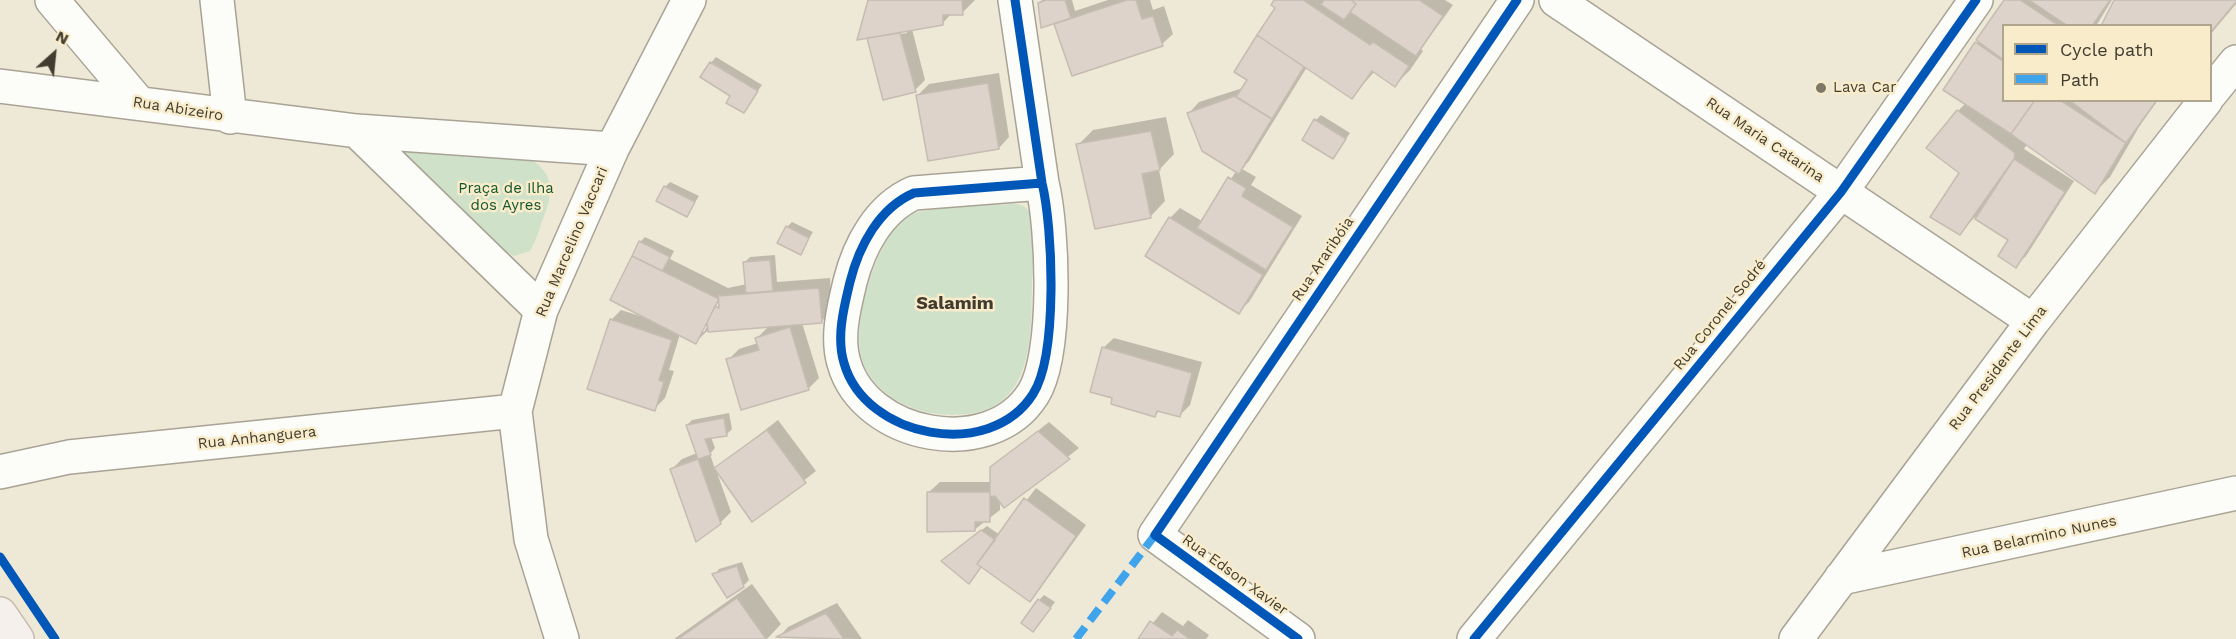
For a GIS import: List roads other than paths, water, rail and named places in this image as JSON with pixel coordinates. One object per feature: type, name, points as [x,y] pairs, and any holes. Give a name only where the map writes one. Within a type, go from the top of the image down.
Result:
[{"type":"main road","points":[[0,614],[17,639]]},
{"type":"street","points":[[52,0],[138,102]]},
{"type":"street","points":[[217,0],[230,117]]},
{"type":"street","name":"Rua Marcelino Vaccari","points":[[562,639],[531,539],[515,411],[541,310],[612,149],[690,0]]},
{"type":"street","points":[[1015,0],[1048,211],[1050,296],[1044,361],[1034,393],[1010,418],[979,431],[951,434],[923,430],[899,423],[877,410],[861,396],[850,378],[841,347],[843,309],[852,274],[863,247],[881,217],[898,200],[914,193],[1042,183]]},
{"type":"street","name":"Rua Araribóia","points":[[1155,535],[1517,0]]},
{"type":"street","name":"Rua Maria Catarina","points":[[1556,0],[2033,321]]},
{"type":"street","name":"Rua Coronel Sodré","points":[[1474,639],[1841,192],[1976,0]]},
{"type":"street","points":[[2212,93],[2236,62]]},
{"type":"street","name":"Rua Abizeiro","points":[[0,86],[138,102],[230,117],[357,131],[612,149]]},
{"type":"street","name":"Rua Presidente Lima","points":[[1796,639],[2033,321],[2204,102]]},
{"type":"street","points":[[357,131],[541,310]]},
{"type":"street","name":"Rua Anhanguera","points":[[0,472],[69,457],[515,411]]},
{"type":"street","name":"Rua Belarmino Nunes","points":[[1841,578],[2236,493]]},
{"type":"street","name":"Rua Edson Xavier","points":[[1155,535],[1298,639]]},
{"type":"place","name":"Lava Car","points":[[1821,88]]},
{"type":"district","name":"Salamim","points":[[955,304]]},
{"type":"park label","name":"Praça de Ilha dos Ayres","points":[[506,198]]}]
